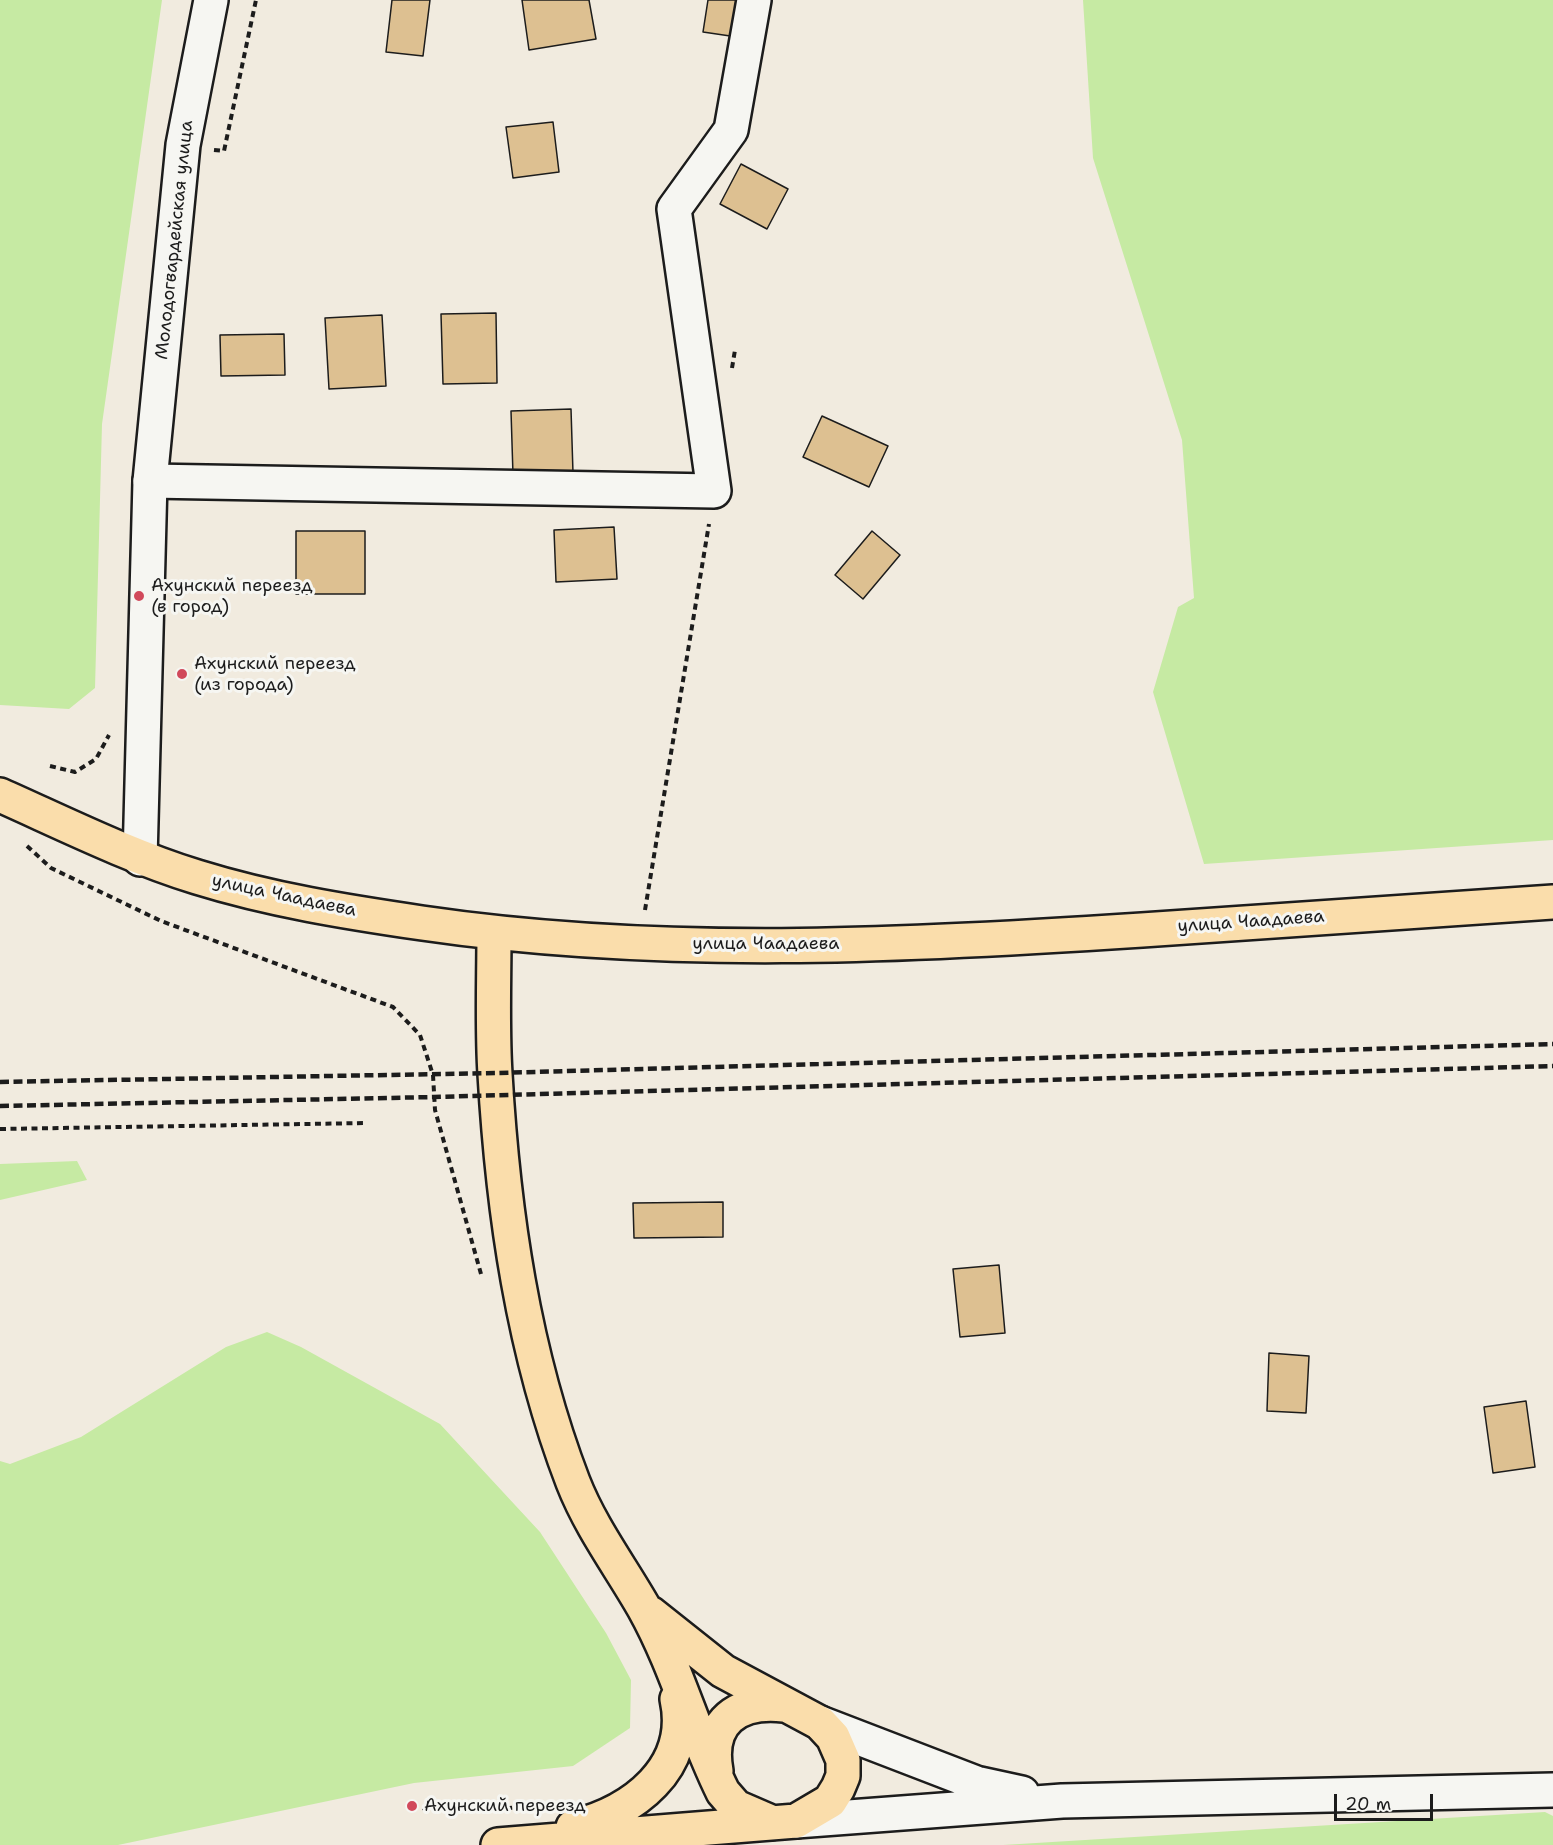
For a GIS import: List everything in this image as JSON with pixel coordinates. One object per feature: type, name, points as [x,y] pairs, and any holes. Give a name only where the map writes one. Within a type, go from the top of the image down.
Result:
[{"type":"main road","name":"улица Чаадаева","points":[[0,795],[140,859],[201,879],[299,903],[494,933],[640,943],[790,946],[979,941],[1553,902]]},
{"type":"main road","points":[[494,933],[495,1074],[499,1134],[512,1248],[533,1350],[577,1491],[600,1538],[644,1608],[670,1662],[718,1782],[736,1808],[784,1822]]},
{"type":"main road","points":[[497,1845],[784,1822],[830,1801],[843,1776],[839,1749],[820,1723],[789,1705],[747,1686],[723,1671],[644,1608]]},
{"type":"main road","points":[[497,1845],[599,1819],[638,1799],[653,1785],[675,1751],[679,1733],[679,1708],[670,1662]]},
{"type":"main road","points":[[718,1782],[715,1744],[718,1733],[732,1714],[755,1703],[789,1705]]},
{"type":"street","name":"Молодогвардейская улица","points":[[140,859],[150,481],[183,145],[212,0]]},
{"type":"street","points":[[150,481],[714,491],[675,209],[731,130],[754,0]]},
{"type":"street","points":[[820,1723],[976,1783],[1062,1801]]},
{"type":"street","points":[[784,1822],[1062,1801],[1553,1790]]},
{"type":"path","points":[[183,145],[224,151],[256,0]]},
{"type":"path","points":[[731,374],[735,350]]},
{"type":"path","points":[[640,943],[714,491]]},
{"type":"path","points":[[20,840],[51,868],[161,921],[393,1007],[420,1035],[433,1075],[435,1110],[483,1280]]},
{"type":"path","points":[[0,1129],[366,1123]]},
{"type":"path","points":[[412,1806],[427,1809],[500,1809],[549,1804]]},
{"type":"green space","points":[[0,0],[162,0],[102,424],[95,688],[69,709],[0,705]]},
{"type":"green space","points":[[1083,0],[1553,0],[1553,840],[1204,864],[1153,692],[1178,607],[1194,598],[1182,440],[1093,158]]},
{"type":"green space","points":[[77,1161],[87,1180],[0,1200],[0,1164]]},
{"type":"green space","points":[[267,1332],[301,1347],[440,1424],[540,1532],[606,1633],[631,1680],[630,1728],[573,1766],[414,1783],[118,1845],[0,1845],[0,1461],[10,1464],[81,1437],[226,1347]]},
{"type":"green space","points":[[1545,1812],[1553,1816],[1553,1845],[1003,1845]]},
{"type":"building","points":[[392,0],[430,0],[423,56],[386,52]]},
{"type":"building","points":[[522,0],[589,0],[596,39],[529,50]]},
{"type":"building","points":[[708,0],[743,0],[737,37],[703,32]]},
{"type":"building","points":[[553,122],[559,172],[513,178],[506,127]]},
{"type":"building","points":[[741,164],[788,189],[767,229],[720,204]]},
{"type":"building","points":[[496,313],[497,383],[443,384],[441,314]]},
{"type":"building","points":[[382,315],[386,386],[329,389],[325,318]]},
{"type":"building","points":[[284,334],[285,375],[221,376],[220,335]]},
{"type":"building","points":[[571,409],[573,473],[513,475],[511,411]]},
{"type":"building","points":[[822,416],[888,446],[869,487],[803,457]]},
{"type":"building","points":[[614,527],[617,579],[556,582],[554,530]]},
{"type":"building","points":[[296,531],[365,531],[365,594],[296,594]]},
{"type":"building","points":[[872,531],[900,555],[863,599],[835,575]]},
{"type":"building","points":[[723,1202],[723,1237],[634,1238],[633,1203]]},
{"type":"building","points":[[999,1265],[1005,1333],[960,1337],[953,1269]]},
{"type":"building","points":[[1269,1353],[1309,1356],[1306,1413],[1267,1411]]},
{"type":"building","points":[[1526,1401],[1535,1467],[1493,1473],[1484,1407]]},
{"type":"railway","points":[[0,1082],[495,1073],[1553,1044]]},
{"type":"railway","points":[[0,1106],[434,1097],[1553,1066]]},
{"type":"place","name":"Ахунский переезд (в город)","points":[[139,596]]},
{"type":"place","name":"Ахунский переезд (из города)","points":[[182,674]]},
{"type":"place","name":"Ахунский переезд","points":[[412,1806]]}]
